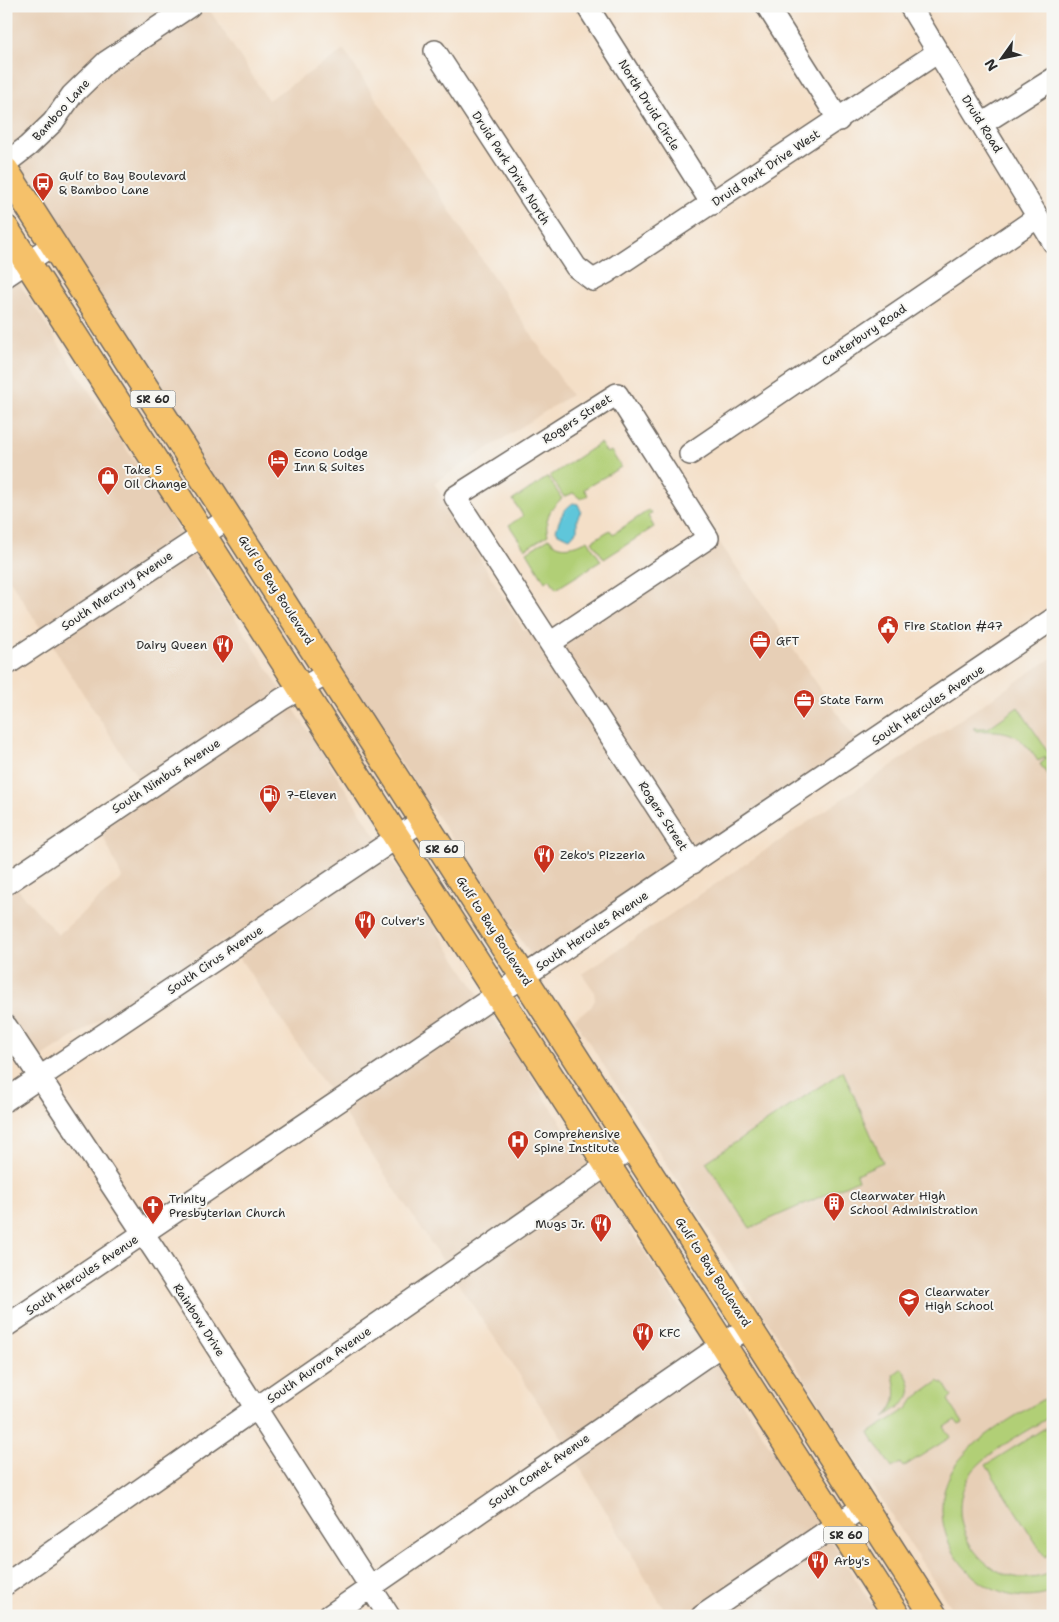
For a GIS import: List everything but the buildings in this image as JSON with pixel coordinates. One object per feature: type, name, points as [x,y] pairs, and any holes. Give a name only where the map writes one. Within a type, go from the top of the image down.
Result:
[{"type":"main road","name":"Gulf to Bay Boulevard","points":[[6,171],[934,1616]]},
{"type":"main road","name":"SR 60","points":[[6,229],[897,1616]]},
{"type":"street","name":"Bamboo Lane","points":[[6,163],[28,146],[53,122],[72,94],[106,62],[190,6]]},
{"type":"street","name":"North Druid Circle","points":[[587,6],[712,204]]},
{"type":"street","points":[[767,6],[839,120]]},
{"type":"street","name":"Druid Road","points":[[910,6],[1053,242]]},
{"type":"street","name":"Druid Park Drive North","points":[[434,51],[576,267],[593,280]]},
{"type":"street","name":"Druid Park Drive West","points":[[593,280],[712,204],[938,52]]},
{"type":"street","points":[[982,124],[1053,79]]},
{"type":"street","name":"Canterbury Road","points":[[690,454],[1038,217]]},
{"type":"street","points":[[6,276],[54,244]]},
{"type":"street","name":"Rogers Street","points":[[550,643],[708,538],[617,394],[455,498],[694,863]]},
{"type":"street","name":"South Mercury Avenue","points":[[6,665],[229,518]]},
{"type":"street","name":"South Hercules Avenue","points":[[6,1326],[499,995],[1053,619]]},
{"type":"street","name":"South Nimbus Avenue","points":[[6,884],[282,699],[329,673]]},
{"type":"street","name":"South Cirus Avenue","points":[[6,1100],[423,820]]},
{"type":"street","name":"Rainbow Drive","points":[[6,1026],[144,1234],[389,1616]]},
{"type":"street","name":"South Aurora Avenue","points":[[6,1584],[633,1147]]},
{"type":"street","name":"South Comet Avenue","points":[[330,1616],[722,1343],[748,1327]]},
{"type":"street","points":[[794,1455],[820,1440]]},
{"type":"street","points":[[702,1616],[864,1506]]},
{"type":"shaded area","points":[[6,6],[157,6],[163,16],[6,154]]},
{"type":"shaded area","points":[[207,6],[268,100],[344,50],[571,395],[434,483],[524,631],[530,628],[683,862],[535,961],[299,612],[13,167],[110,68]]},
{"type":"shaded area","points":[[16,278],[184,538],[43,632],[6,574],[6,285]]},
{"type":"shaded area","points":[[715,536],[858,743],[696,853],[561,644]]},
{"type":"shaded area","points":[[192,551],[282,691],[105,808],[138,778],[51,644]]},
{"type":"shaded area","name":"Clearwater High School","points":[[1053,657],[1053,1616],[956,1616],[574,1019],[591,1007],[595,1000],[594,991],[582,974]]},
{"type":"shaded area","points":[[290,703],[379,841],[229,942],[227,938],[38,1060],[6,1011],[6,892],[15,886],[58,935],[122,878],[100,829]]},
{"type":"shaded area","points":[[387,853],[481,998],[333,1097],[237,954]]},
{"type":"shaded area","points":[[489,1011],[590,1168],[447,1267],[341,1109]]},
{"type":"shaded area","points":[[598,1180],[705,1346],[566,1444],[455,1279]]},
{"type":"shaded area","points":[[713,1358],[821,1525],[689,1616],[668,1616],[573,1456]]},
{"type":"shaded area","points":[[829,1537],[879,1616],[742,1616],[733,1603]]},
{"type":"green space","points":[[600,443],[607,453],[611,451],[621,467],[584,489],[588,495],[581,499],[573,493],[564,497],[550,476]]},
{"type":"green space","points":[[548,477],[562,499],[549,514],[547,524],[548,535],[525,549],[509,525],[523,516],[513,500]]},
{"type":"green space","points":[[649,510],[652,513],[648,516],[654,527],[604,559],[592,541],[610,530],[613,534]]},
{"type":"green space","points":[[549,538],[557,545],[562,546],[573,546],[588,540],[601,561],[556,589],[550,579],[545,582],[527,552]]},
{"type":"green space","points":[[1018,707],[1053,759],[1053,783],[1040,764],[1046,757],[1038,761],[1019,738],[1005,732],[976,731],[973,728],[988,728]]},
{"type":"green space","points":[[843,1071],[883,1162],[856,1174],[858,1180],[750,1228],[706,1162]]},
{"type":"green space","points":[[902,1368],[910,1385],[910,1392],[905,1402],[884,1417],[894,1403],[895,1387],[893,1375]]},
{"type":"green space","points":[[939,1381],[943,1382],[952,1397],[948,1400],[963,1423],[959,1425],[955,1420],[944,1427],[951,1437],[903,1467],[900,1463],[892,1468],[869,1433],[908,1408],[914,1399]]},
{"type":"green space","points":[[1053,1393],[1053,1415],[1010,1441],[979,1464],[972,1472],[962,1493],[960,1514],[965,1534],[976,1552],[991,1567],[1010,1576],[1031,1578],[1053,1572],[1053,1592],[1027,1597],[1003,1593],[981,1582],[963,1565],[950,1544],[943,1521],[943,1496],[952,1471],[971,1448],[997,1428]]},
{"type":"green space","points":[[1053,1423],[1053,1552],[1045,1557],[986,1465]]},
{"type":"water","points":[[573,503],[578,504],[581,511],[577,519],[577,530],[570,538],[558,533],[556,530],[560,518]]},
{"type":"place","name":"Gulf to Bay Boulevard & Bamboo Lane","points":[[43,202]]},
{"type":"place","name":"Econo Lodge Inn & Suites","points":[[278,479]]},
{"type":"place","name":"Take 5 Oil Change","points":[[108,496]]},
{"type":"place","name":"Fire Station #47","points":[[888,645]]},
{"type":"place","name":"GFT","points":[[760,660]]},
{"type":"place","name":"Dairy Queen","points":[[223,664]]},
{"type":"place","name":"State Farm","points":[[804,719]]},
{"type":"place","name":"7-Eleven","points":[[270,814]]},
{"type":"place","name":"Zeko's Pizzeria","points":[[544,874]]},
{"type":"place","name":"Culver's","points":[[365,940]]},
{"type":"place","name":"Comprehensive Spine Institute","points":[[518,1160]]},
{"type":"place","name":"Clearwater High School Administration","points":[[834,1222]]},
{"type":"place","name":"Trinity Presbyterian Church","points":[[153,1225]]},
{"type":"place","name":"Mugs Jr.","points":[[601,1243]]},
{"type":"place","name":"Clearwater High School","points":[[909,1318]]},
{"type":"place","name":"KFC","points":[[643,1352]]},
{"type":"place","name":"Arby's","points":[[818,1580]]}]
